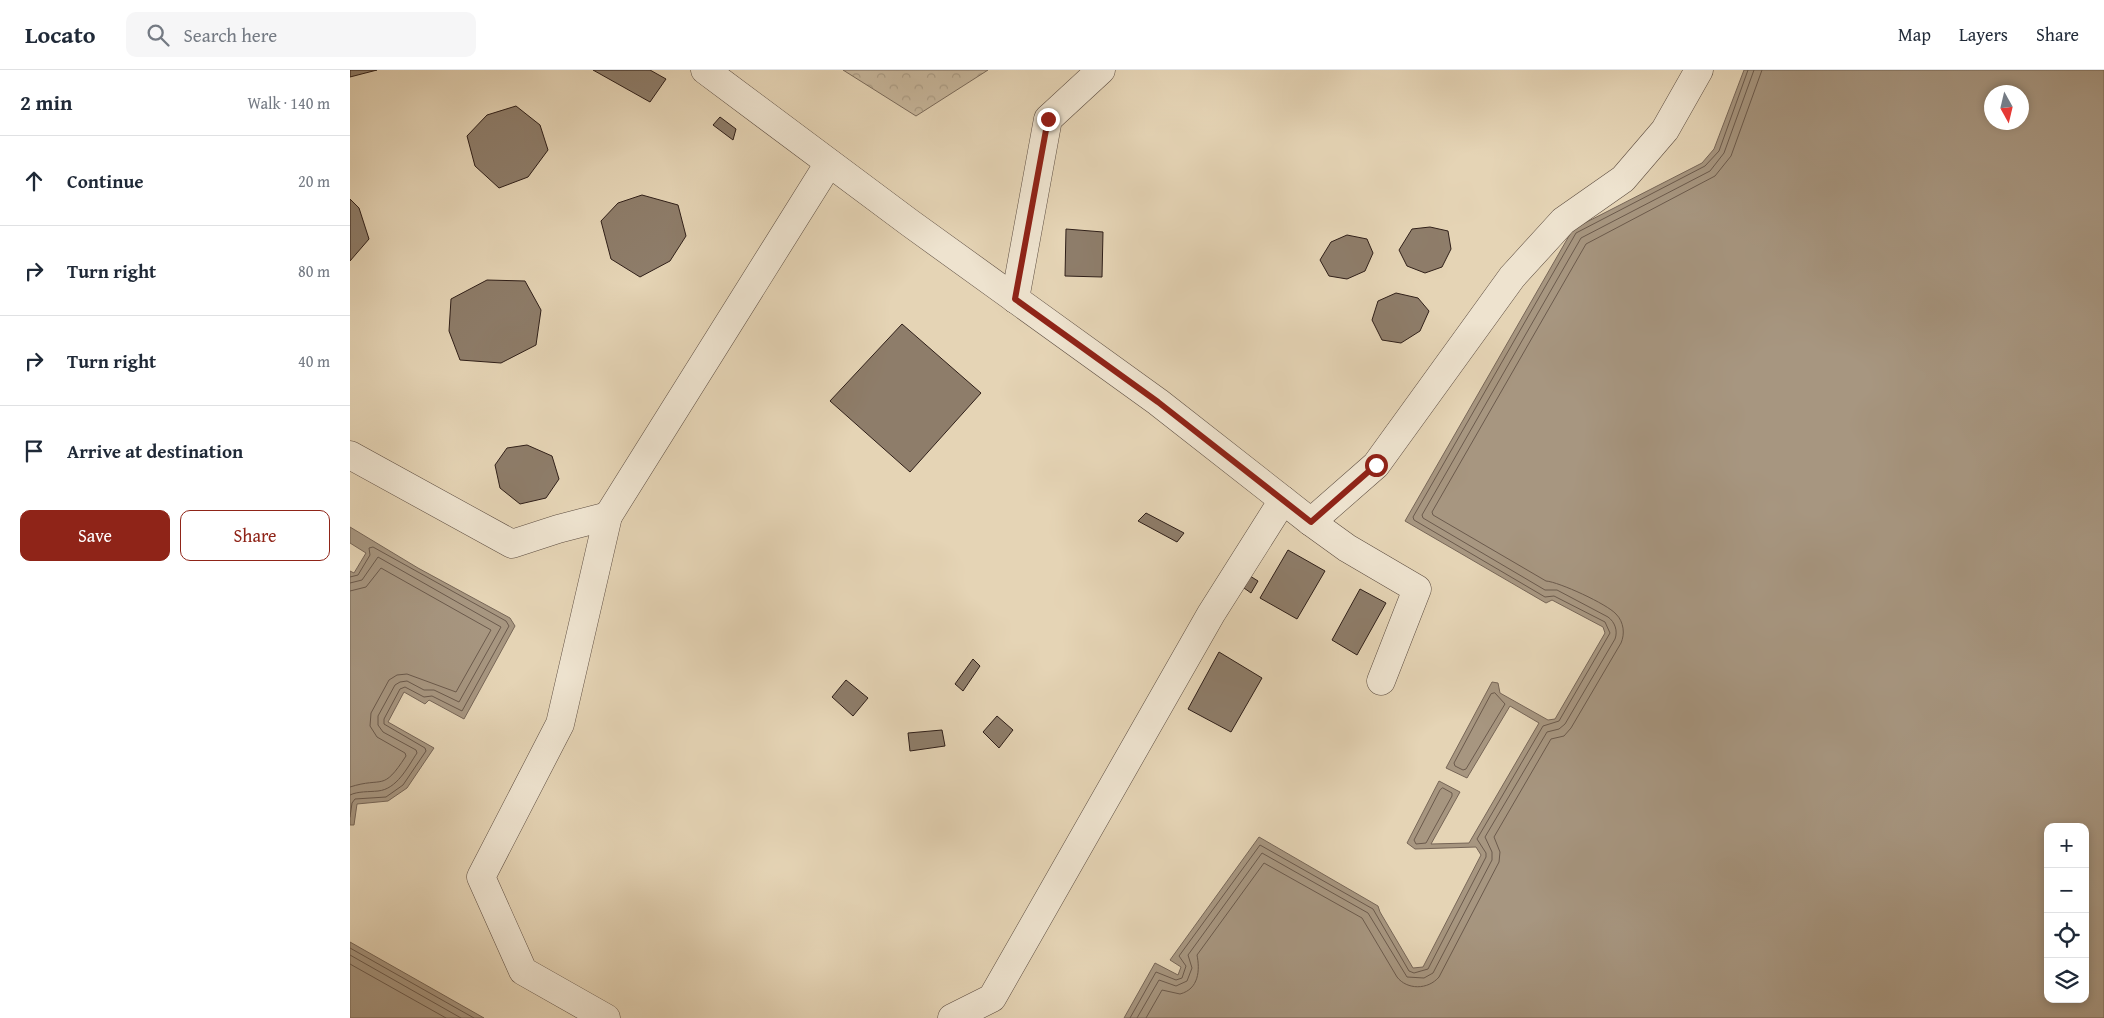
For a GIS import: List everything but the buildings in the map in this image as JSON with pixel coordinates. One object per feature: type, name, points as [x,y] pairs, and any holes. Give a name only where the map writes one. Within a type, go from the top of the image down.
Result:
[{"type":"lane","points":[[705,70],[829,163],[1158,402],[1311,522],[1347,548],[1417,589],[1382,681]]},
{"type":"lane","points":[[1015,299],[1048,119],[1101,70]]},
{"type":"lane","points":[[1311,522],[1376,465],[1512,277],[1556,228],[1563,221],[1623,179],[1665,130],[1699,70]]},
{"type":"lane","points":[[606,1018],[523,971],[481,877],[560,724],[608,516],[829,163]]},
{"type":"lane","points":[[350,455],[512,544],[558,529],[608,516]]},
{"type":"lane","points":[[952,1018],[992,998],[1211,614],[1283,500]]},
{"type":"green space","points":[[843,70],[988,70],[916,116]]},
{"type":"water","points":[[1744,70],[2104,70],[2104,1018],[1124,1018],[1155,963],[1178,975],[1181,967],[1170,960],[1259,837],[1378,906],[1413,968],[1423,967],[1481,855],[1476,847],[1415,849],[1407,843],[1439,781],[1460,792],[1431,844],[1469,843],[1539,723],[1510,706],[1467,778],[1446,768],[1492,682],[1498,683],[1500,693],[1548,720],[1555,719],[1605,633],[1603,627],[1552,600],[1546,603],[1405,521],[1573,229],[1702,163],[1714,149]]},
{"type":"water","points":[[350,527],[418,568],[510,618],[515,626],[464,719],[429,700],[425,704],[404,692],[388,722],[434,748],[407,788],[388,801],[357,804],[354,825],[350,825],[350,571],[354,573],[366,553],[350,543]]},
{"type":"water","points":[[350,942],[484,1018],[350,1018]]},
{"type":"route","points":[[1048,119],[1015,299],[1158,402],[1311,522],[1376,465]]}]
